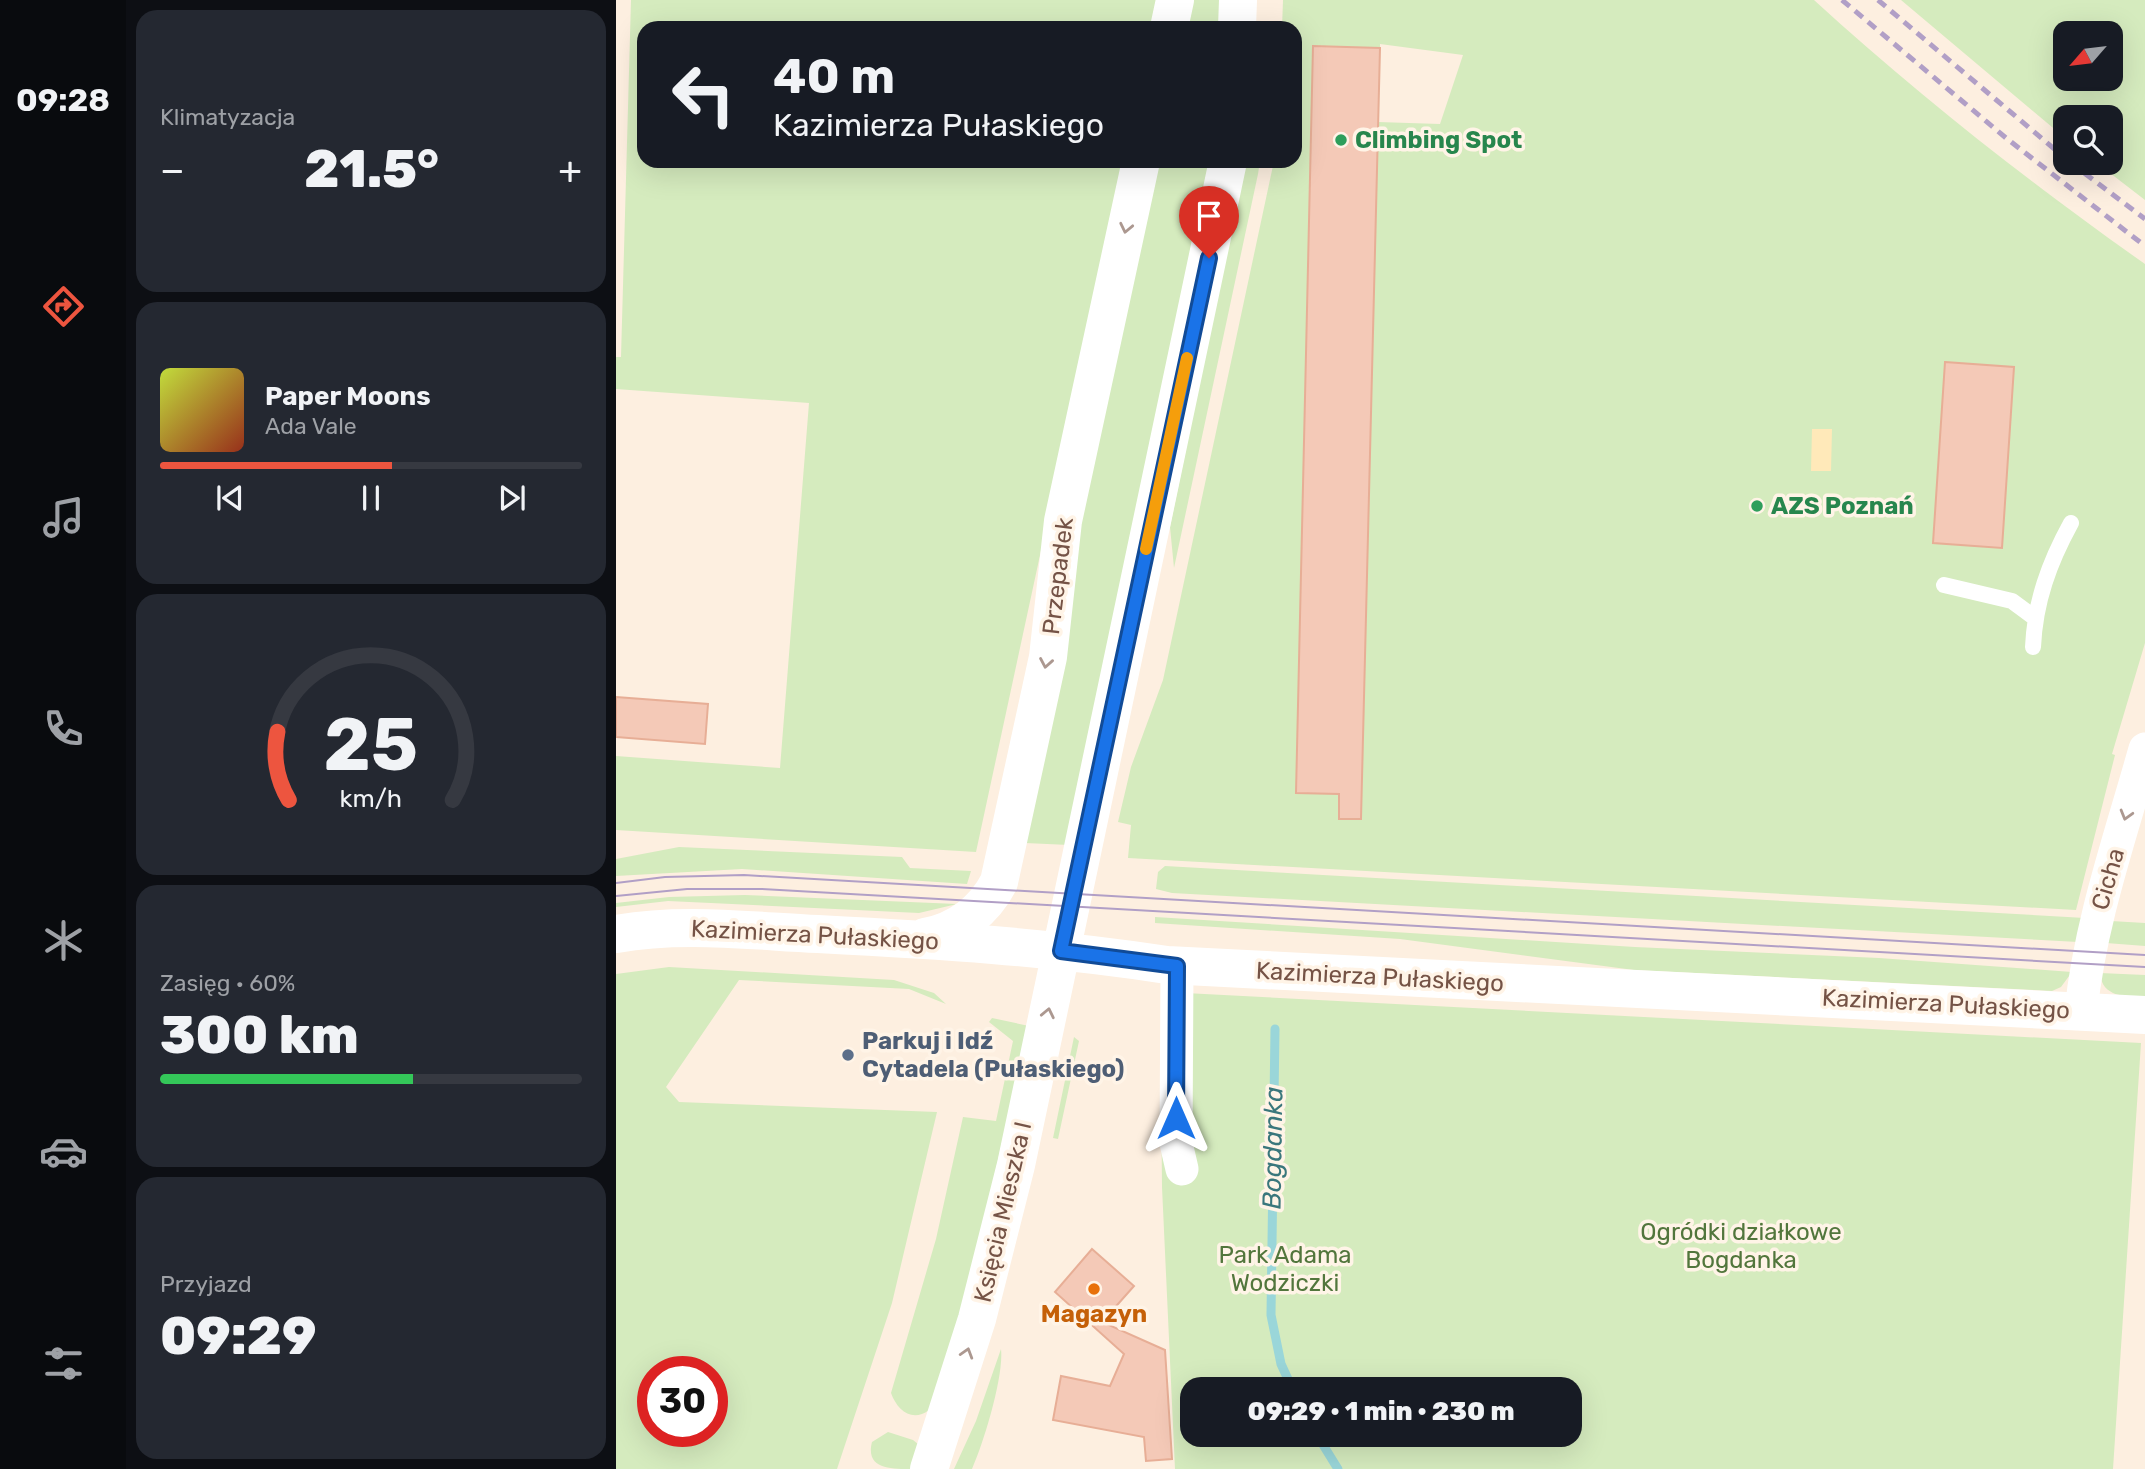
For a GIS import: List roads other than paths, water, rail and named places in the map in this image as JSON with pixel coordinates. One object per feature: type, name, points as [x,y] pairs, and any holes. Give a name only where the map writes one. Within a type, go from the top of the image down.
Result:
[{"type":"street","points":[[1170,21],[1175,0]]},
{"type":"street","points":[[1237,21],[1238,0]]},
{"type":"street","name":"Przepadek","points":[[909,939],[937,934],[970,918],[991,898],[999,882],[1048,657],[1063,521],[1139,168]]},
{"type":"street","points":[[1061,951],[1227,168]]},
{"type":"street","name":"Cicha","points":[[2081,1011],[2086,964],[2145,749]]},
{"type":"street","points":[[985,944],[1023,929],[1045,914],[1081,860]]},
{"type":"street","name":"Kazimierza Pułaskiego","points":[[616,934],[648,929],[707,929],[909,939],[1061,951],[1177,966],[2145,1015]]},
{"type":"street","name":"Księcia Mieszka I","points":[[929,1469],[966,1356],[1001,1227],[1061,951]]},
{"type":"street","points":[[1177,966],[1176,1143],[1182,1169]]},
{"type":"lane","points":[[2033,647],[2035,618],[2051,559],[2071,523]]},
{"type":"lane","points":[[1944,585],[2011,601],[2035,618]]},
{"type":"waterway","name":"Bogdanka","points":[[1275,1029],[1271,1315],[1281,1364],[1287,1377]]},
{"type":"waterway","name":"Bogdanka","points":[[1324,1447],[1338,1469]]},
{"type":"tram line","points":[[616,883],[665,877],[744,875],[2145,955]]},
{"type":"tram line","points":[[616,896],[687,889],[762,889],[2145,967]]},
{"type":"railway","points":[[1842,0],[2006,138],[2145,246]]},
{"type":"railway","points":[[1878,0],[2053,148]]},
{"type":"railway","points":[[2087,175],[2145,219]]},
{"type":"place","name":"Climbing Spot","points":[[1341,140]]},
{"type":"place","name":"AZS Poznań","points":[[1757,506]]},
{"type":"place","name":"Parkuj i Idź Cytadela (Pułaskiego)","points":[[848,1055]]},
{"type":"place","name":"Magazyn","points":[[1094,1289]]},
{"type":"park label","name":"Ogródki działkowe Bogdanka","points":[[1741,1246]]},
{"type":"park label","name":"Park Adama Wodziczki","points":[[1285,1269]]}]
